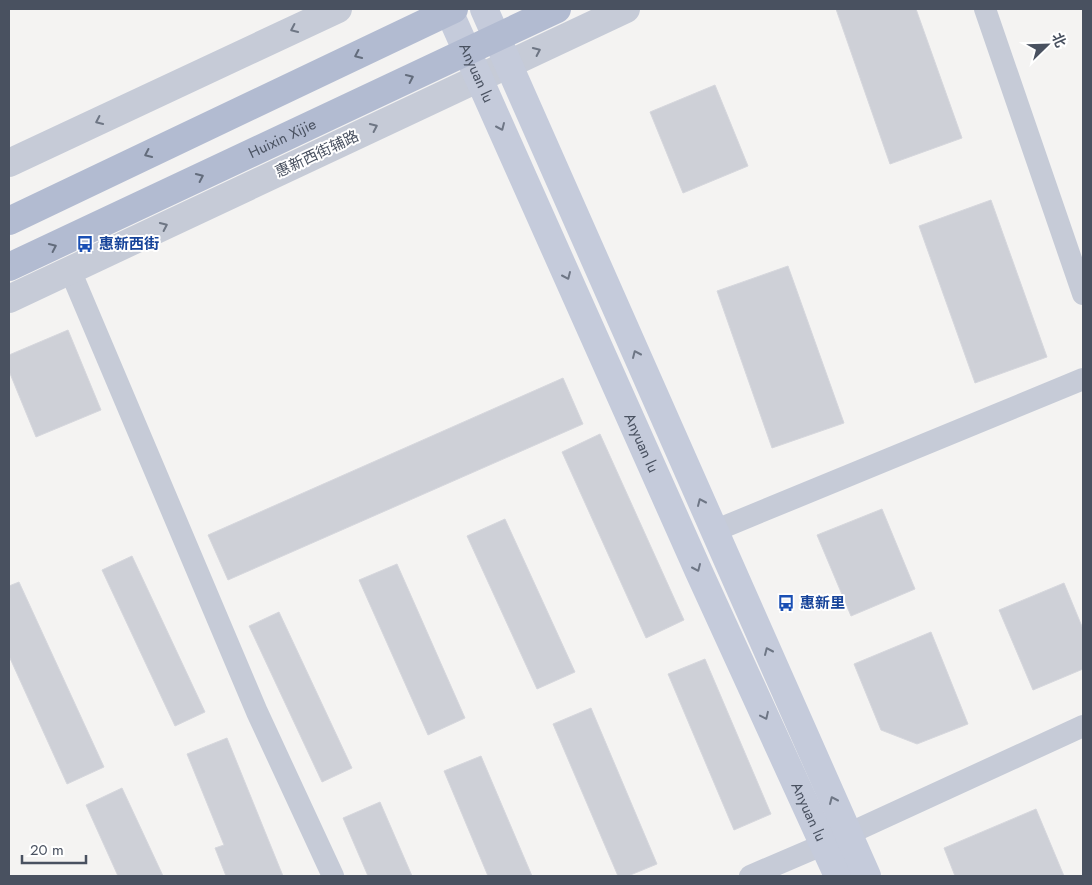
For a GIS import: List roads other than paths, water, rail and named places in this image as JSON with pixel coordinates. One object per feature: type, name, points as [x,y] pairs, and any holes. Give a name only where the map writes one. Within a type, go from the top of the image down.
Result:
[{"type":"main road","name":"Anyuan lu","points":[[484,9],[714,531],[752,612],[836,839],[838,876]]},
{"type":"main road","name":"Huixin Xijie","points":[[9,267],[558,9]]},
{"type":"main road","name":"Anyuan lu","points":[[451,10],[466,51],[699,572],[836,839],[867,876]]},
{"type":"main road","points":[[9,221],[451,10]]},
{"type":"street","points":[[9,163],[338,9]]},
{"type":"street","name":"惠新西街辅路","points":[[9,299],[626,9]]},
{"type":"street","points":[[985,9],[1083,294]]},
{"type":"street","points":[[70,270],[257,712],[333,876]]},
{"type":"street","points":[[714,531],[1083,379]]},
{"type":"street","points":[[750,876],[836,839],[1083,726]]},
{"type":"place","name":"惠新西街","points":[[85,244]]},
{"type":"place","name":"惠新里","points":[[786,603]]}]
